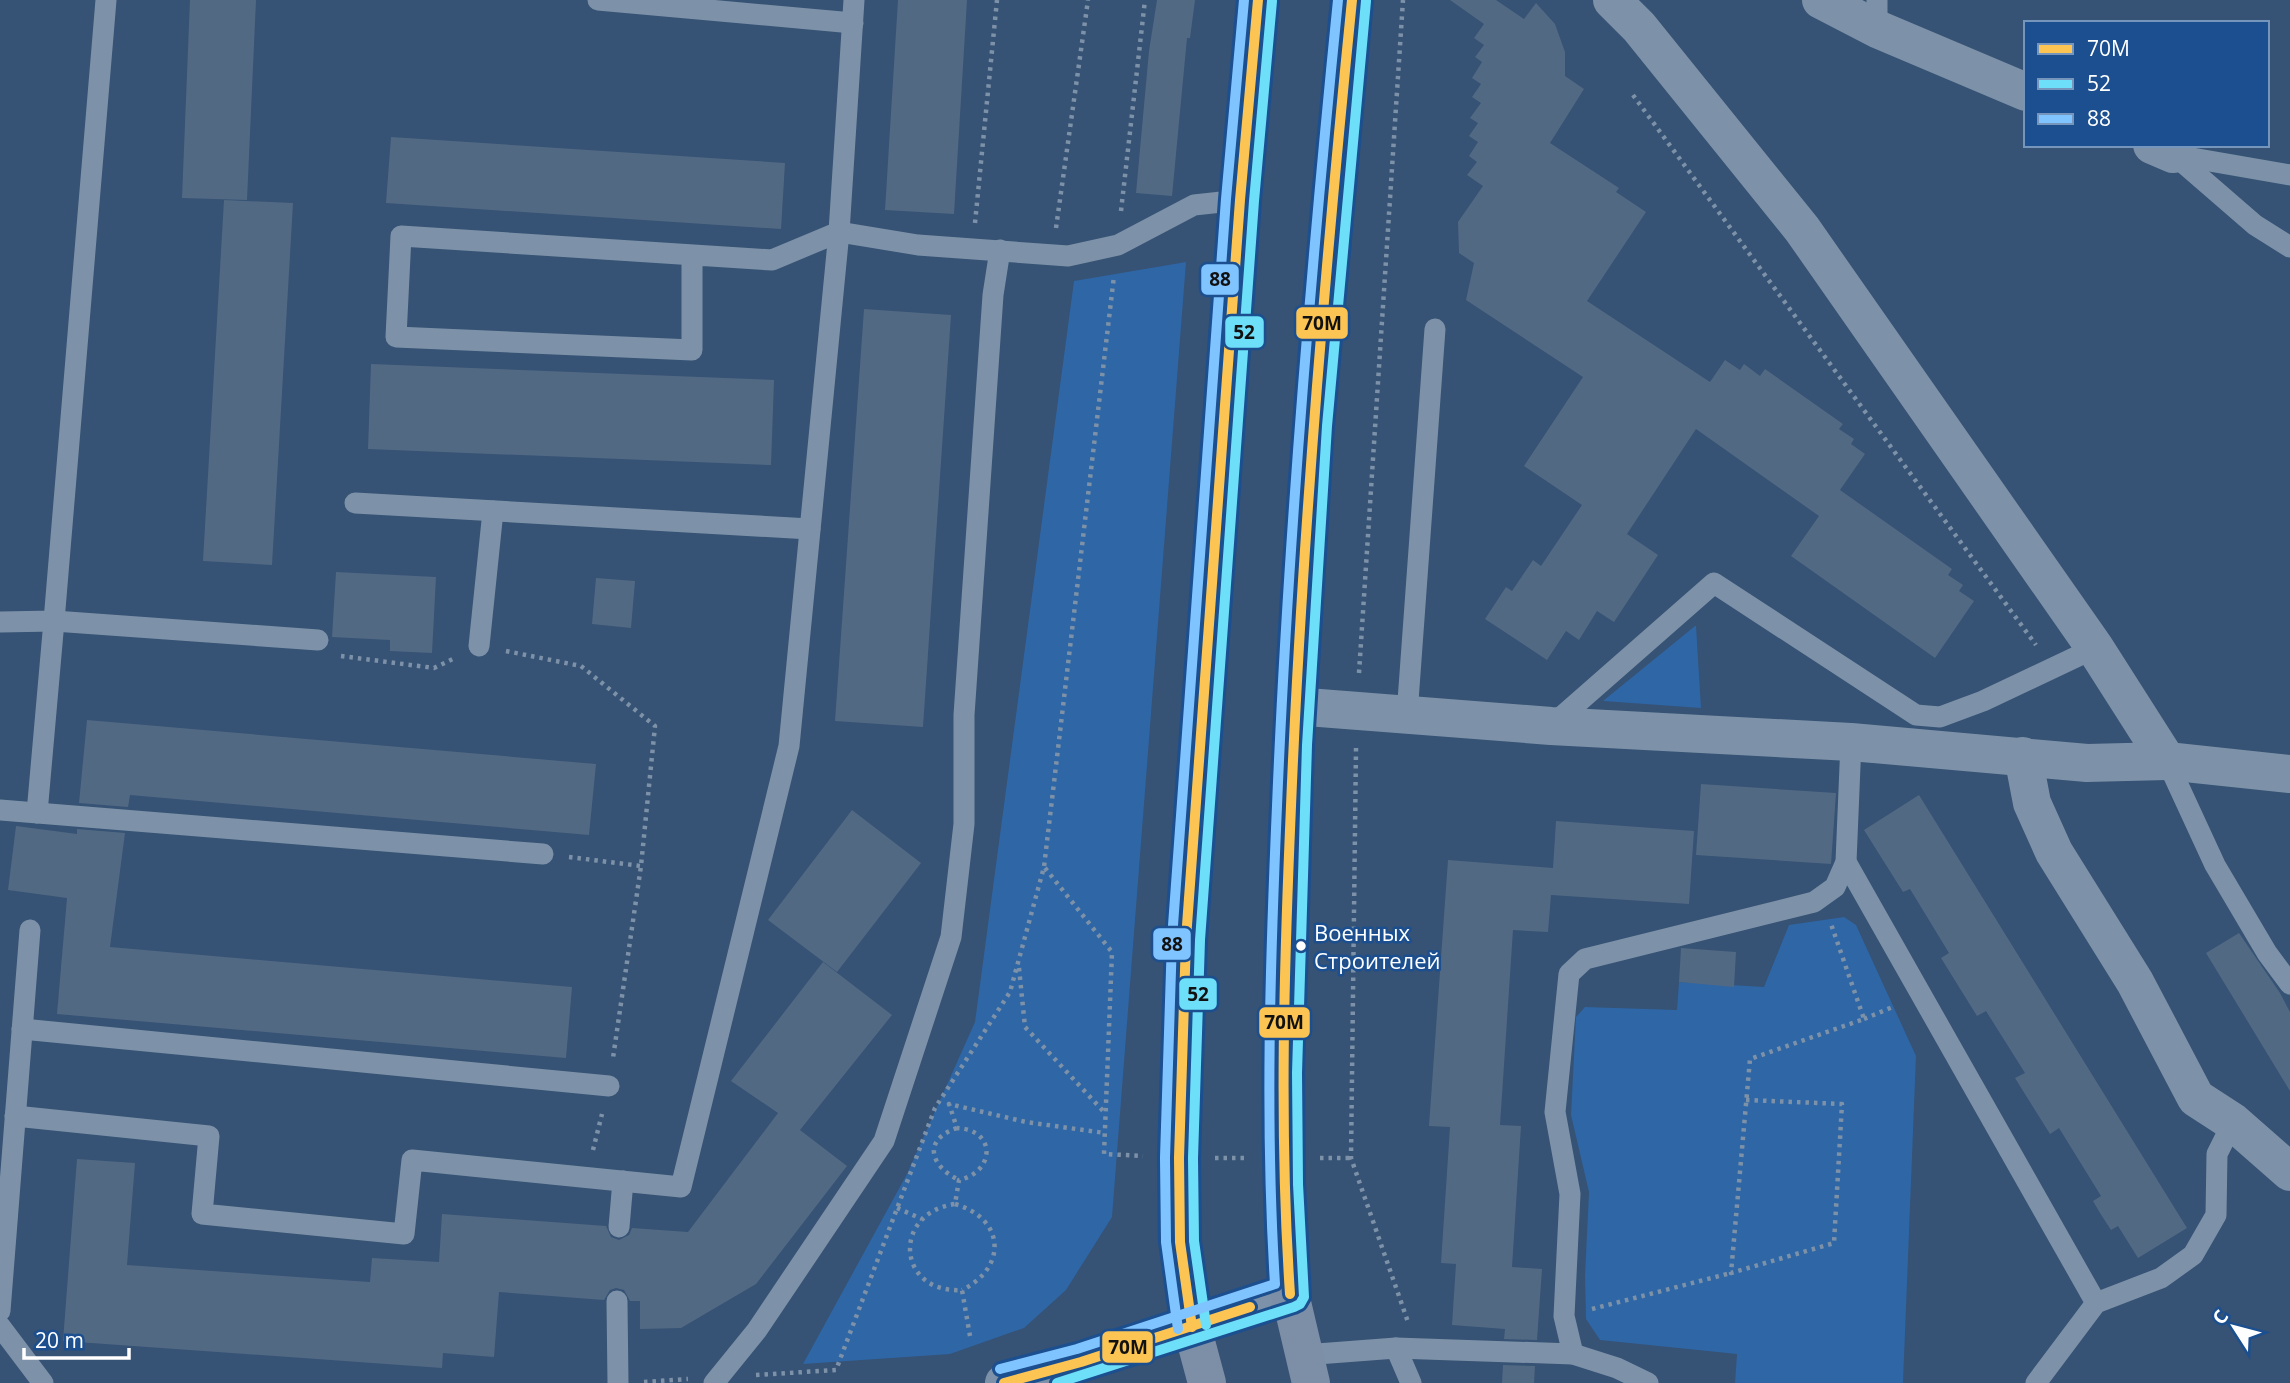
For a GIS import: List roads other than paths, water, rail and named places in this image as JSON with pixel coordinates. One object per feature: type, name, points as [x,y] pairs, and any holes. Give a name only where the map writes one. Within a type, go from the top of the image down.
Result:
[{"type":"main road","points":[[1207,1383],[1192,1327],[1181,1242],[1179,1172],[1186,939],[1240,200],[1258,0]]},
{"type":"main road","points":[[1307,1369],[1290,1294],[1284,1229],[1286,944],[1294,706],[1330,222],[1352,0]]},
{"type":"street","points":[[1612,0],[1639,27],[1802,229],[2095,648],[2167,761]]},
{"type":"street","points":[[1821,0],[1877,15],[2024,91]]},
{"type":"street","points":[[1294,706],[1551,726],[1850,742],[2087,763],[2167,761],[2290,774]]},
{"type":"street","points":[[2023,756],[2032,803],[2054,852],[2135,982],[2196,1098],[2233,1122],[2290,1172]]},
{"type":"street","points":[[1004,1383],[1081,1362],[1290,1294]]},
{"type":"lane","points":[[37,813],[106,0]]},
{"type":"lane","points":[[598,0],[853,23]]},
{"type":"lane","points":[[15,1116],[209,1136],[202,1214],[404,1234],[412,1160],[681,1187],[789,746],[839,232],[854,0]]},
{"type":"lane","points":[[2162,150],[2290,175]]},
{"type":"lane","points":[[2162,150],[2255,225],[2290,247]]},
{"type":"lane","points":[[692,255],[692,350],[396,337],[401,236],[772,260],[839,232],[918,246],[1068,256],[1118,245],[1194,205],[1240,200]]},
{"type":"lane","points":[[716,1380],[757,1330],[884,1141],[951,937],[964,824],[964,715],[992,309],[1000,250]]},
{"type":"lane","points":[[1406,715],[1434,329]]},
{"type":"lane","points":[[355,503],[810,529]]},
{"type":"lane","points":[[479,646],[493,511]]},
{"type":"lane","points":[[1551,726],[1714,583],[1916,715],[1940,717],[1983,701],[2095,648]]},
{"type":"lane","points":[[0,622],[54,621],[318,640]]},
{"type":"lane","points":[[1573,1354],[1564,1316],[1570,1194],[1555,1112],[1569,974],[1585,959],[1814,902],[1835,887],[1846,862],[1850,742]]},
{"type":"lane","points":[[2167,761],[2215,865],[2267,953],[2290,984]]},
{"type":"lane","points":[[0,810],[543,854]]},
{"type":"lane","points":[[1846,862],[2096,1303]]},
{"type":"lane","points":[[0,1311],[15,1116],[10,1057],[22,1029],[30,930]]},
{"type":"lane","points":[[22,1029],[609,1086]]},
{"type":"lane","points":[[2036,1383],[2096,1303],[2161,1278],[2193,1255],[2216,1215],[2217,1154],[2233,1122]]},
{"type":"lane","points":[[619,1227],[623,1181]]},
{"type":"lane","points":[[617,1301],[618,1383]]},
{"type":"lane","points":[[0,1326],[43,1383]]},
{"type":"lane","points":[[1396,1348],[1411,1383]]},
{"type":"lane","points":[[1307,1369],[1396,1348],[1573,1354],[1617,1368],[1648,1383]]},
{"type":"place","name":"Военных Строителей","points":[[1301,946]]}]
